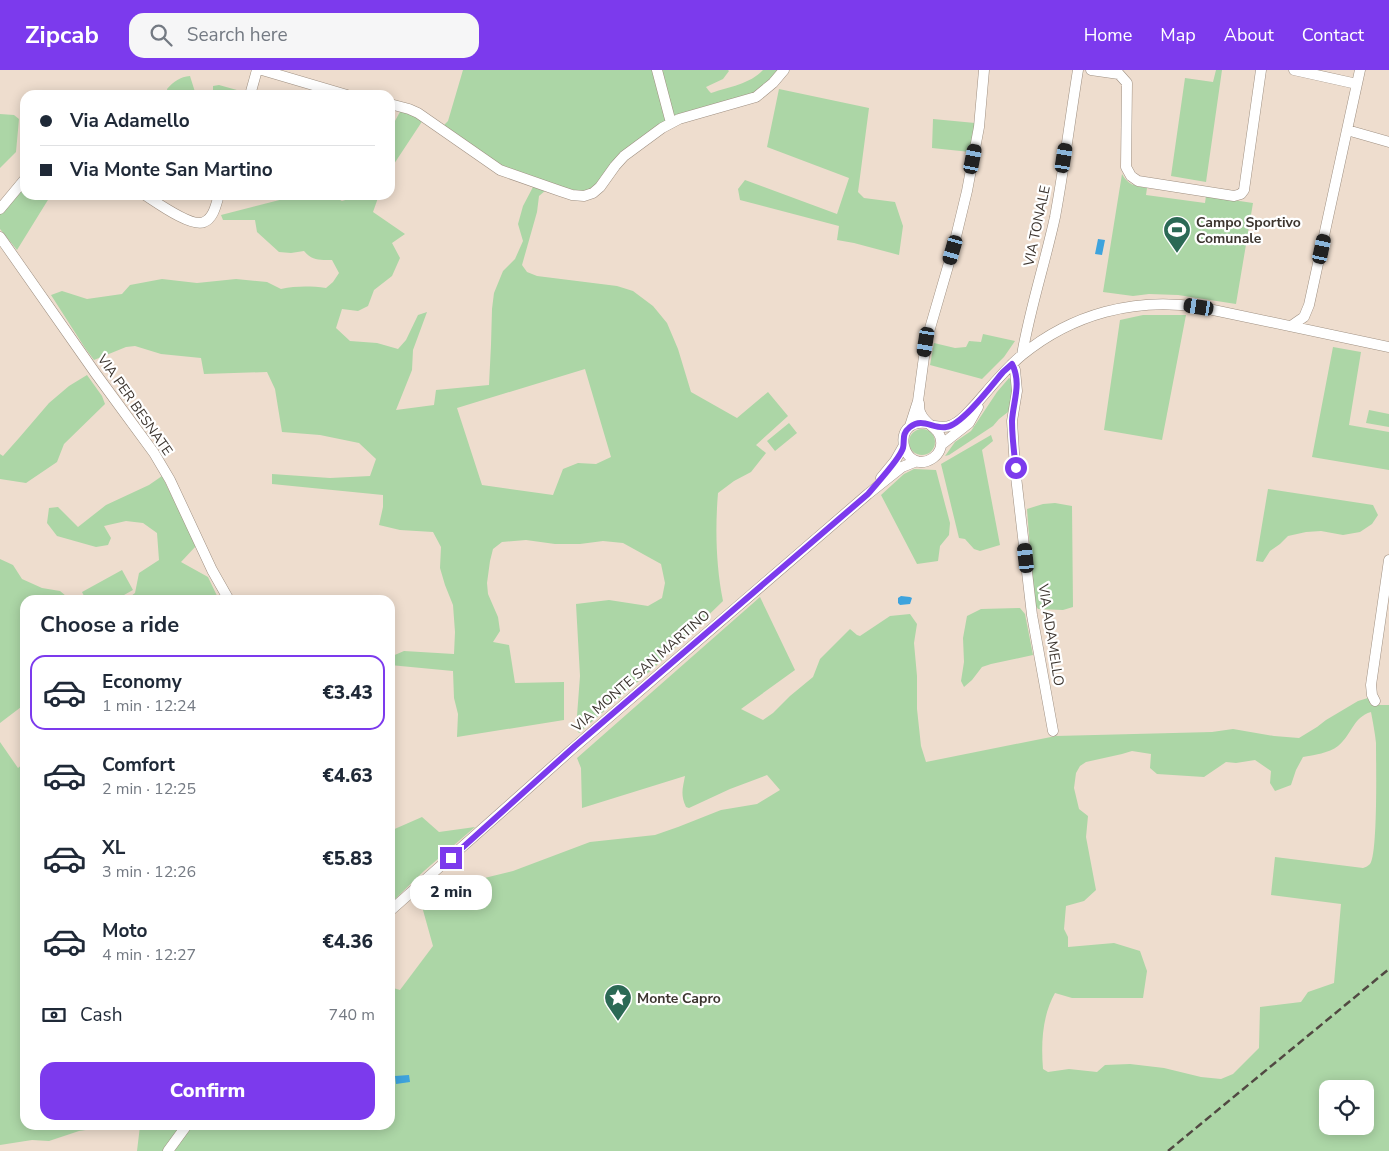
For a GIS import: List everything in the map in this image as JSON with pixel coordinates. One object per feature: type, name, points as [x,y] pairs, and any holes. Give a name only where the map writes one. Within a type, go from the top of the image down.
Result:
[{"type":"street","points":[[251,90],[257,70]]},
{"type":"street","points":[[262,70],[330,90]]},
{"type":"street","points":[[657,70],[671,123]]},
{"type":"street","points":[[395,105],[418,113],[500,170],[572,195],[584,196],[593,193],[600,187],[624,156],[662,128],[679,119],[756,97],[773,84],[784,70]]},
{"type":"street","points":[[910,426],[918,401],[926,342],[953,250],[967,191],[979,127],[984,70]]},
{"type":"street","name":"VIA TONALE","points":[[1022,355],[1027,327],[1055,215],[1078,70]]},
{"type":"street","points":[[1090,70],[1119,74],[1127,82],[1126,167],[1131,176],[1138,182],[1234,196],[1241,194],[1244,190],[1261,70]]},
{"type":"street","points":[[1294,70],[1357,84]]},
{"type":"street","points":[[1291,326],[1304,317],[1309,305],[1360,70]]},
{"type":"street","points":[[1347,130],[1389,142]]},
{"type":"street","points":[[0,209],[20,185]]},
{"type":"street","points":[[154,200],[190,221],[199,224],[206,222],[211,216],[217,200]]},
{"type":"street","name":"VIA PER BESNATE","points":[[0,237],[154,453],[170,480],[212,570],[226,595]]},
{"type":"street","name":"VIA MONTE SAN MARTINO","points":[[868,494],[904,448],[904,435],[910,426],[918,423],[946,427],[959,421],[1003,372],[1039,342],[1057,331],[1104,312],[1131,306],[1184,304],[1389,347]]},
{"type":"street","points":[[1309,305],[1311,319],[1316,332]]},
{"type":"street","points":[[1027,327],[1034,340],[1039,342]]},
{"type":"street","name":"VIA ADAMELLO","points":[[1012,364],[1015,370],[1017,391],[1012,421],[1031,608],[1053,731]]},
{"type":"street","name":"VIA MONTE SAN MARTINO","points":[[395,908],[575,746],[868,494],[902,467],[917,461],[928,461],[933,458],[941,445],[968,423],[989,388]]},
{"type":"street","points":[[918,401],[921,414],[940,434],[941,445]]},
{"type":"street","points":[[904,448],[909,456],[917,461]]},
{"type":"street","points":[[1375,701],[1371,686],[1389,560]]},
{"type":"street","points":[[168,1151],[183,1130]]},
{"type":"green space","points":[[463,70],[654,70],[668,122],[596,188],[582,192],[566,188],[501,165],[443,126],[448,121]]},
{"type":"green space","points":[[660,70],[728,70],[723,79],[706,87],[711,93],[746,82],[763,70],[781,70],[754,94],[673,119]]},
{"type":"green space","points":[[1216,70],[1222,70],[1206,182],[1171,176],[1185,78],[1213,82]]},
{"type":"green space","points":[[190,76],[194,90],[167,90],[180,78]]},
{"type":"green space","points":[[219,85],[237,90],[213,90],[213,86]]},
{"type":"green space","points":[[779,89],[869,108],[858,192],[864,198],[895,202],[903,226],[899,255],[837,240],[839,226],[740,200],[738,189],[745,180],[837,214],[849,178],[767,147]]},
{"type":"green space","points":[[401,110],[423,120],[395,162],[395,121]]},
{"type":"green space","points":[[0,114],[14,115],[19,119],[16,152],[0,168]]},
{"type":"green space","points":[[933,119],[975,123],[970,152],[932,148]]},
{"type":"green space","name":"Campo Sportivo Comunale","points":[[1122,174],[1132,184],[1147,188],[1146,195],[1205,203],[1206,196],[1253,203],[1236,304],[1178,295],[1149,294],[1133,296],[1103,292]]},
{"type":"green space","points":[[533,187],[546,190],[539,196],[537,212],[522,265],[527,272],[537,276],[617,286],[633,291],[653,306],[667,323],[678,349],[691,392],[737,418],[768,392],[788,416],[756,445],[766,453],[751,472],[734,481],[718,493],[717,547],[723,601],[656,666],[579,733],[576,729],[580,676],[576,604],[609,600],[648,606],[662,598],[665,583],[661,564],[623,543],[603,541],[580,544],[555,544],[526,540],[502,542],[493,549],[487,583],[488,594],[498,617],[500,631],[493,642],[509,645],[515,683],[564,682],[564,720],[457,737],[458,714],[454,698],[453,671],[395,665],[395,655],[404,651],[454,654],[453,605],[440,568],[441,547],[433,532],[400,530],[379,525],[383,507],[383,495],[272,484],[272,474],[330,478],[370,476],[376,459],[359,443],[320,435],[282,432],[275,389],[267,372],[204,374],[201,358],[161,354],[135,346],[126,347],[94,360],[51,295],[62,291],[87,299],[122,294],[130,285],[162,279],[197,283],[236,279],[267,282],[281,289],[292,287],[326,288],[339,273],[332,260],[313,258],[304,251],[279,252],[257,232],[255,220],[223,220],[221,215],[280,200],[377,200],[373,212],[405,234],[392,243],[400,258],[392,276],[374,290],[368,306],[358,311],[342,309],[336,328],[350,341],[377,343],[398,349],[406,340],[418,315],[427,312],[413,350],[412,370],[396,410],[434,405],[436,390],[489,385],[494,293],[503,271],[515,259],[523,241],[518,224],[523,206]],"holes":[[[585,369],[611,457],[596,464],[578,463],[563,469],[553,495],[482,485],[457,408]]]},
{"type":"green space","points":[[20,190],[20,200],[48,200],[17,250],[0,229],[0,213]]},
{"type":"green space","points":[[1143,315],[1186,315],[1162,440],[1104,430],[1120,320]]},
{"type":"green space","points":[[983,334],[1015,341],[1004,357],[982,379],[930,365],[934,343],[955,348],[966,347],[969,341],[981,342]]},
{"type":"green space","points":[[1333,347],[1361,352],[1349,425],[1389,432],[1389,470],[1312,457]]},
{"type":"green space","points":[[87,375],[102,396],[105,404],[64,444],[57,462],[26,483],[0,479],[0,454],[3,456],[49,403],[69,386]]},
{"type":"green space","points":[[1009,378],[1012,380],[1013,387],[1008,412],[993,426],[945,456],[955,442],[971,431],[997,392]]},
{"type":"green space","points":[[1369,410],[1389,414],[1389,427],[1366,423]]},
{"type":"green space","points":[[789,423],[797,433],[775,451],[767,441]]},
{"type":"green space","points":[[922,429],[931,433],[935,442],[931,451],[922,455],[913,451],[909,442],[913,433]]},
{"type":"green space","points":[[991,435],[993,441],[982,450],[1000,545],[980,551],[974,549],[965,539],[959,538],[941,464]]},
{"type":"green space","points":[[914,469],[936,470],[950,523],[949,535],[940,546],[938,561],[917,564],[881,495],[904,474]]},
{"type":"green space","points":[[162,476],[196,546],[181,562],[208,577],[217,595],[132,595],[135,593],[139,573],[159,560],[157,533],[143,523],[126,521],[104,526],[111,538],[108,545],[96,547],[57,536],[47,523],[49,508],[58,507],[78,527],[106,505],[149,485]]},
{"type":"green space","points":[[1268,489],[1373,505],[1378,515],[1372,524],[1360,532],[1343,535],[1321,531],[1288,536],[1270,551],[1263,562],[1256,561]]},
{"type":"green space","points":[[1055,503],[1072,506],[1073,607],[1063,610],[1038,609],[1034,603],[1027,509],[1043,504]]},
{"type":"green space","points":[[0,559],[13,565],[22,579],[42,588],[60,591],[65,595],[20,595],[20,708],[0,723]]},
{"type":"green space","points":[[122,570],[133,590],[124,595],[84,595],[82,592]]},
{"type":"green space","points":[[760,597],[795,670],[741,709],[763,720],[813,677],[820,659],[850,629],[860,636],[890,616],[910,614],[917,624],[914,643],[917,709],[921,746],[926,762],[1056,736],[1212,732],[1233,729],[1299,738],[1358,701],[1368,698],[1371,705],[1389,705],[1389,1151],[137,1151],[140,1130],[395,1130],[395,988],[400,990],[433,946],[421,903],[441,891],[464,883],[513,871],[590,842],[655,835],[721,810],[757,804],[780,790],[767,775],[730,789],[689,808],[684,803],[683,795],[685,776],[582,808],[581,768],[577,758]],"holes":[[[1371,712],[1376,743],[1373,857],[1370,864],[1363,868],[1275,857],[1271,895],[1341,904],[1334,983],[1308,992],[1301,1002],[1260,1007],[1259,1048],[1233,1074],[1221,1079],[1201,1077],[1164,1068],[1130,1064],[1105,1065],[1097,1072],[1069,1069],[1048,1072],[1043,1069],[1043,1030],[1047,1011],[1055,993],[1072,998],[1143,998],[1147,971],[1140,951],[1114,943],[1068,947],[1068,937],[1064,929],[1066,906],[1084,901],[1096,890],[1086,837],[1088,816],[1079,809],[1074,788],[1076,773],[1080,766],[1086,762],[1132,751],[1151,754],[1150,768],[1157,774],[1204,777],[1226,762],[1236,763],[1255,760],[1271,771],[1270,783],[1275,791],[1291,785],[1303,757],[1326,752],[1338,746],[1356,722],[1365,714]]]},
{"type":"green space","points":[[1020,608],[1025,614],[1033,655],[982,667],[964,687],[961,681],[964,662],[963,638],[967,616],[981,609]]},
{"type":"green space","points":[[0,742],[18,768],[20,766],[20,1130],[86,1130],[49,1141],[32,1140],[0,1145]]},
{"type":"green space","points":[[422,817],[439,832],[475,827],[395,899],[395,829]]},
{"type":"water","points":[[1098,239],[1105,240],[1102,255],[1095,254]]},
{"type":"water","points":[[901,596],[912,598],[910,604],[900,605],[898,598]]},
{"type":"water","points":[[409,1075],[410,1082],[396,1084],[395,1076]]},
{"type":"railway","points":[[1168,1151],[1389,969]]},
{"type":"place","name":"Campo Sportivo Comunale","points":[[1177,254]]},
{"type":"place","name":"Monte Capro","points":[[618,1022]]},
{"type":"route","points":[[451,858],[575,746],[868,494],[904,448],[904,435],[910,426],[922,422],[946,427],[959,421],[1012,364],[1015,370],[1017,391],[1012,421],[1016,468]]}]
